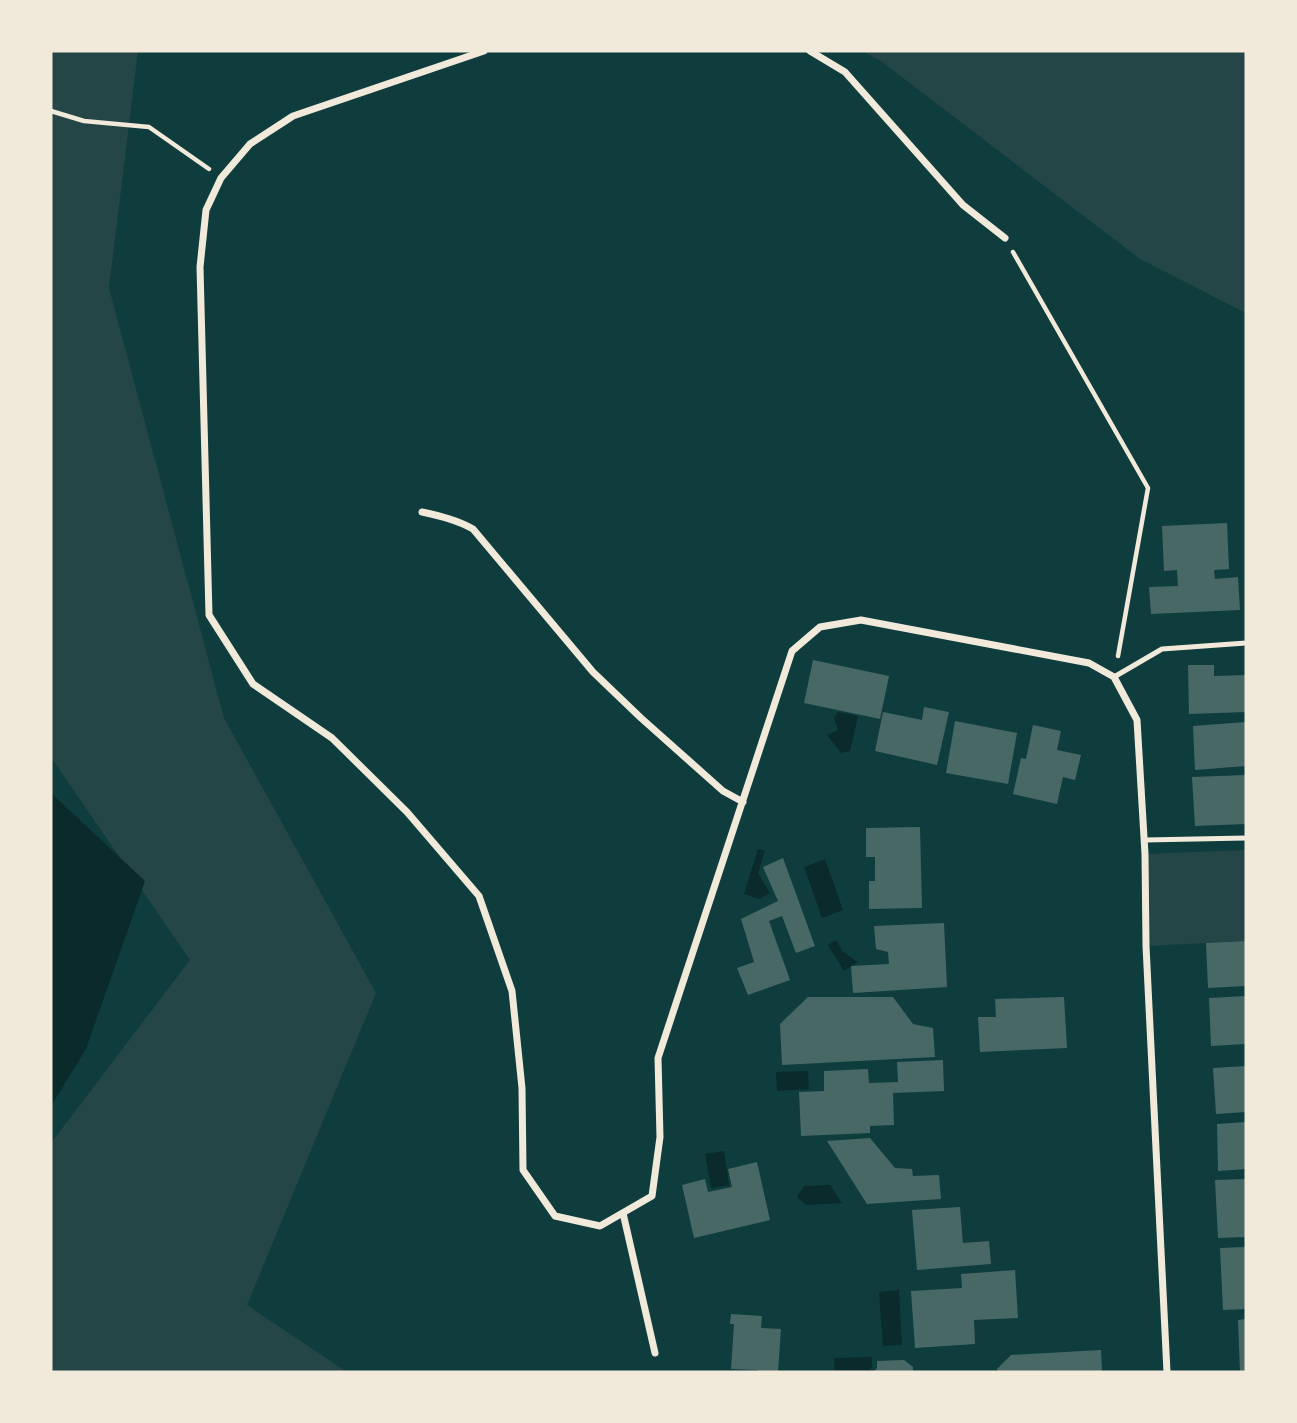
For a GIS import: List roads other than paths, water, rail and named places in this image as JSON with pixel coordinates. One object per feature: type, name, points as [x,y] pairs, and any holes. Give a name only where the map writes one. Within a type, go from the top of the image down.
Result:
[{"type":"street","points":[[484,51],[293,116],[250,144],[221,178],[206,210],[200,267],[209,615],[253,684],[332,738],[407,813],[479,896],[512,991],[522,1088],[523,1170],[555,1216],[600,1226],[652,1196],[660,1137],[658,1058],[792,651],[820,626],[861,620],[1089,663],[1114,677],[1137,720],[1145,840],[1146,946],[1167,1372]]},
{"type":"street","points":[[810,51],[845,72],[962,205],[1005,238]]},
{"type":"street","points":[[422,512],[461,522],[473,529],[593,672],[723,791],[743,802]]},
{"type":"street","points":[[623,1213],[655,1353]]},
{"type":"lane","points":[[1114,677],[1162,649],[1246,643]]},
{"type":"lane","points":[[1145,840],[1246,838]]}]
